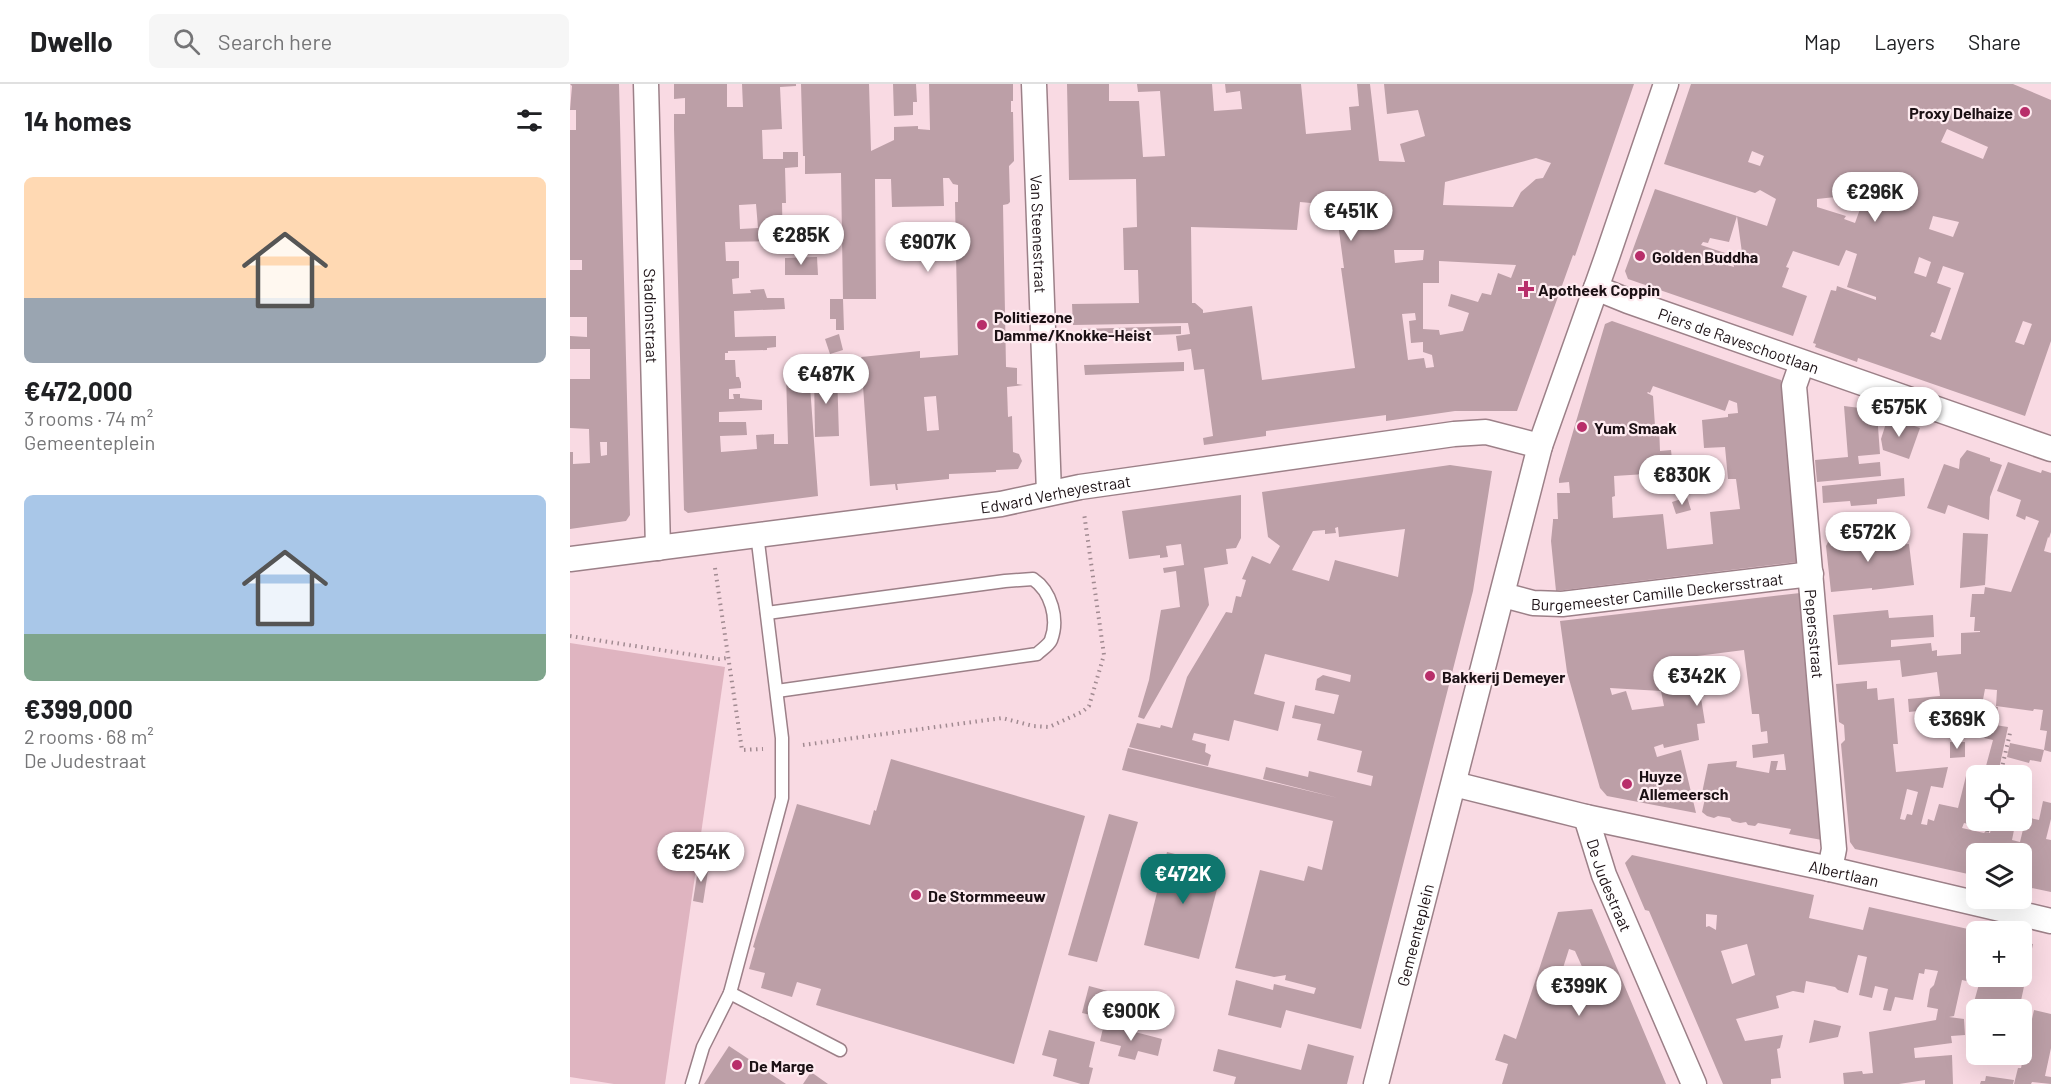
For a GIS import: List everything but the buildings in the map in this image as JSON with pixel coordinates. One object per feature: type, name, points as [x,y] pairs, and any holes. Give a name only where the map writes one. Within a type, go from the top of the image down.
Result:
[{"type":"street","name":"Stadionstraat","points":[[646,84],[658,548]]},
{"type":"street","name":"Van Steenestraat","points":[[1034,84],[1049,492]]},
{"type":"street","name":"Gemeenteplein","points":[[1376,1084],[1540,446],[1666,84]]},
{"type":"street","name":"Piers de Raveschootlaan","points":[[1596,288],[1802,363],[2051,449]]},
{"type":"street","name":"Pepersstraat","points":[[1802,363],[1794,386],[1834,849],[1830,869]]},
{"type":"street","name":"Edward Verheyestraat","points":[[570,559],[1001,504],[1049,492],[1454,434],[1486,432],[1540,446]]},
{"type":"street","name":"Burgemeester Camille Deckersstraat","points":[[1503,595],[1533,603],[1562,604],[1811,574]]},
{"type":"street","points":[[1454,784],[1586,818]]},
{"type":"street","name":"Albertlaan","points":[[1586,818],[1830,869],[2051,921]]},
{"type":"street","name":"De Judestraat","points":[[1586,818],[1604,874],[1694,1084]]},
{"type":"lane","points":[[692,1084],[704,1047],[730,993],[782,798],[782,748],[777,691],[757,534]]},
{"type":"lane","points":[[767,613],[1033,579],[1042,585],[1052,604],[1053,621],[1050,641],[1037,654],[777,691]]},
{"type":"lane","points":[[730,993],[840,1050]]},
{"type":"path","points":[[711,541],[742,750],[782,748]]},
{"type":"path","points":[[570,636],[719,659],[727,658]]},
{"type":"path","points":[[2003,765],[2010,733]]},
{"type":"shaded area","points":[[570,643],[725,667],[665,1084],[614,1084],[570,1077]]},
{"type":"place","name":"Proxy Delhaize","points":[[2025,112]]},
{"type":"place","name":"Golden Buddha","points":[[1640,256]]},
{"type":"place","name":"Apotheek Coppin","points":[[1526,289]]},
{"type":"place","name":"Politiezone Damme/Knokke-Heist","points":[[982,325]]},
{"type":"place","name":"Yum Smaak","points":[[1582,427]]},
{"type":"place","name":"Bakkerij Demeyer","points":[[1430,676]]},
{"type":"place","name":"Huyze Allemeersch","points":[[1627,784]]},
{"type":"place","name":"De Stormmeeuw","points":[[916,895]]},
{"type":"place","name":"De Marge","points":[[737,1065]]}]
